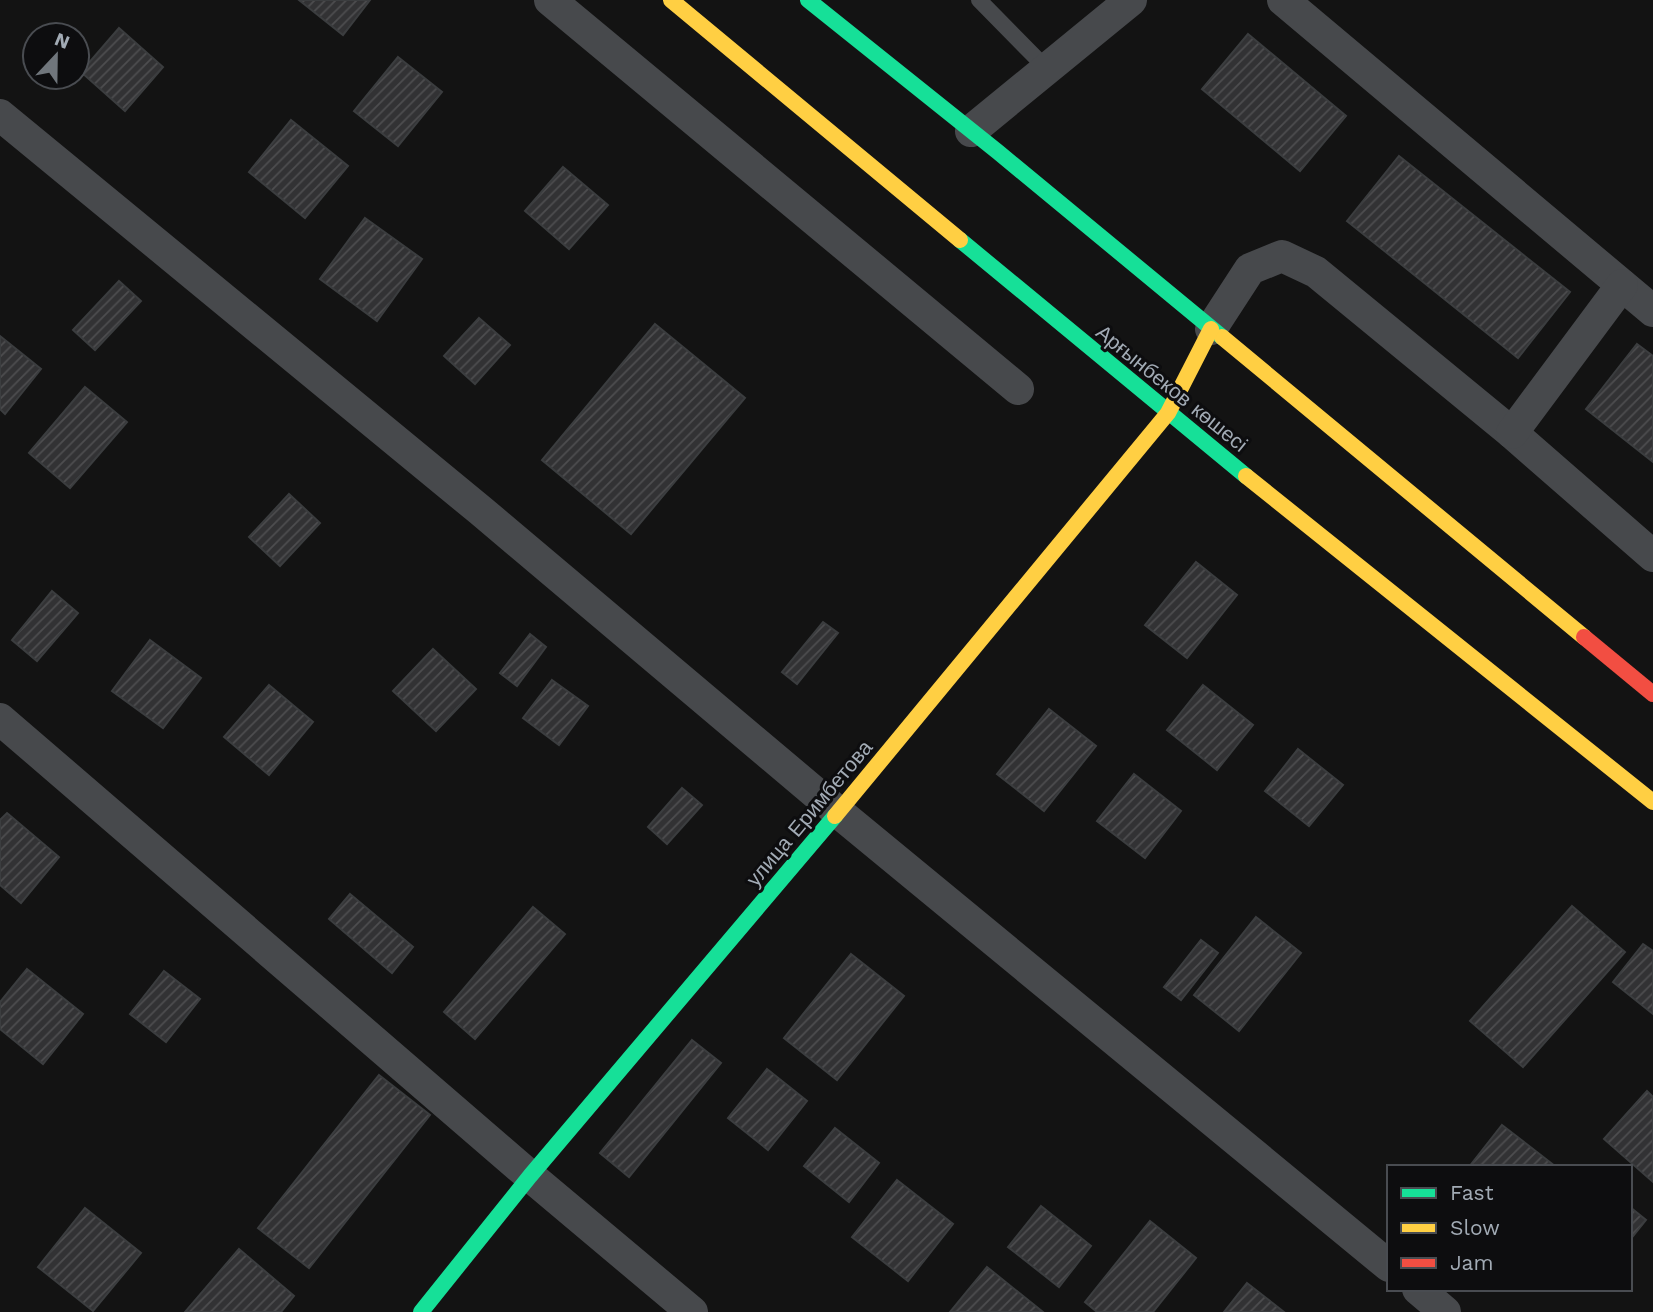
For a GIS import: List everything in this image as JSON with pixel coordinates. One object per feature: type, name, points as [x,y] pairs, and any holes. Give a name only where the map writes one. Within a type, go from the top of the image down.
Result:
[{"type":"main road","name":"Арғынбеков көшесі","points":[[671,0],[1168,413],[1653,802]]},
{"type":"main road","points":[[811,1],[1653,694]]},
{"type":"main road","name":"улица Еримбетова","points":[[421,1312],[530,1176],[838,813],[1168,413],[1211,329]]},
{"type":"street","points":[[550,0],[1018,389]]},
{"type":"street","points":[[971,131],[1131,0]]},
{"type":"street","points":[[1283,0],[1653,311]]},
{"type":"street","points":[[0,115],[480,510],[838,813],[1387,1264]]},
{"type":"street","points":[[1211,329],[1250,269],[1282,256],[1316,272],[1512,433],[1653,556]]},
{"type":"street","points":[[1512,433],[1622,285]]},
{"type":"street","points":[[0,719],[530,1176],[692,1312]]},
{"type":"street","points":[[1420,1291],[1445,1312]]},
{"type":"lane","points":[[979,0],[1047,69]]},
{"type":"building","points":[[299,0],[370,0],[343,35]]},
{"type":"building","points":[[119,28],[163,67],[125,111],[91,81],[91,60]]},
{"type":"building","points":[[1248,34],[1346,116],[1300,171],[1202,89]]},
{"type":"building","points":[[398,57],[442,92],[398,146],[354,111]]},
{"type":"building","points":[[291,120],[348,166],[305,218],[249,172]]},
{"type":"building","points":[[1399,156],[1570,292],[1518,358],[1347,221]]},
{"type":"building","points":[[563,167],[608,205],[569,249],[525,211]]},
{"type":"building","points":[[365,218],[422,259],[377,321],[320,279]]},
{"type":"building","points":[[119,281],[141,301],[95,350],[73,330]]},
{"type":"building","points":[[479,318],[510,345],[475,384],[444,356]]},
{"type":"building","points":[[655,324],[745,398],[631,534],[542,460]]},
{"type":"building","points":[[0,336],[41,369],[5,414],[0,409]]},
{"type":"building","points":[[1637,344],[1653,356],[1653,462],[1586,409]]},
{"type":"building","points":[[85,387],[127,422],[70,488],[29,453]]},
{"type":"building","points":[[289,494],[320,523],[280,566],[249,537]]},
{"type":"building","points":[[1196,562],[1237,595],[1187,658],[1145,625]]},
{"type":"building","points":[[52,591],[78,613],[37,661],[12,640]]},
{"type":"building","points":[[823,622],[838,633],[797,684],[782,672]]},
{"type":"building","points":[[530,634],[546,647],[517,686],[500,673]]},
{"type":"building","points":[[150,640],[201,678],[163,728],[112,691]]},
{"type":"building","points":[[433,649],[476,689],[436,731],[393,691]]},
{"type":"building","points":[[552,680],[588,706],[559,745],[523,718]]},
{"type":"building","points":[[269,685],[313,722],[269,775],[224,737]]},
{"type":"building","points":[[1203,685],[1253,725],[1217,770],[1167,730]]},
{"type":"building","points":[[1049,709],[1096,746],[1044,811],[997,774]]},
{"type":"building","points":[[1298,749],[1343,785],[1309,826],[1265,791]]},
{"type":"building","points":[[1134,774],[1181,811],[1145,858],[1097,821]]},
{"type":"building","points":[[682,788],[702,805],[667,844],[648,827]]},
{"type":"building","points":[[7,813],[59,857],[21,903],[0,885],[0,820]]},
{"type":"building","points":[[350,894],[413,947],[392,973],[329,919]]},
{"type":"building","points":[[1572,906],[1625,952],[1523,1067],[1470,1021]]},
{"type":"building","points":[[533,907],[565,934],[475,1039],[444,1012]]},
{"type":"building","points":[[1256,917],[1301,953],[1239,1031],[1194,995]]},
{"type":"building","points":[[1201,940],[1218,953],[1181,1000],[1164,987]]},
{"type":"building","points":[[1643,944],[1653,951],[1653,1014],[1613,982]]},
{"type":"building","points":[[851,954],[904,996],[837,1080],[784,1038]]},
{"type":"building","points":[[27,969],[83,1014],[43,1064],[0,1029],[0,1002]]},
{"type":"building","points":[[164,971],[200,999],[166,1042],[130,1014]]},
{"type":"building","points":[[692,1040],[721,1063],[629,1177],[600,1153]]},
{"type":"building","points":[[767,1069],[807,1101],[768,1150],[728,1118]]},
{"type":"building","points":[[379,1075],[430,1115],[309,1268],[258,1228]]},
{"type":"building","points":[[1647,1091],[1653,1097],[1653,1182],[1604,1139]]},
{"type":"building","points":[[1502,1125],[1554,1165],[1471,1165]]},
{"type":"building","points":[[835,1128],[879,1163],[849,1202],[804,1166]]},
{"type":"building","points":[[897,1180],[953,1224],[908,1281],[852,1237]]},
{"type":"building","points":[[1041,1206],[1091,1246],[1059,1287],[1008,1247]]},
{"type":"building","points":[[85,1208],[141,1253],[93,1311],[38,1267]]},
{"type":"building","points":[[1632,1209],[1646,1220],[1632,1238]]},
{"type":"building","points":[[1150,1221],[1196,1258],[1153,1312],[1097,1312],[1085,1302]]},
{"type":"building","points":[[239,1249],[294,1296],[281,1312],[185,1312]]},
{"type":"building","points":[[987,1267],[1043,1312],[950,1312]]},
{"type":"building","points":[[1247,1283],[1284,1312],[1224,1312]]},
{"type":"traffic: fast","points":[[808,0],[1222,337]]},
{"type":"traffic: fast","points":[[960,240],[1246,476]]},
{"type":"traffic: fast","points":[[421,1312],[530,1176],[835,816]]},
{"type":"traffic: slow","points":[[671,0],[960,240]]},
{"type":"traffic: slow","points":[[835,816],[1168,413],[1211,329]]},
{"type":"traffic: slow","points":[[1222,337],[1584,637]]},
{"type":"traffic: slow","points":[[1246,476],[1653,802]]},
{"type":"traffic: jam","points":[[1584,637],[1653,694]]}]
